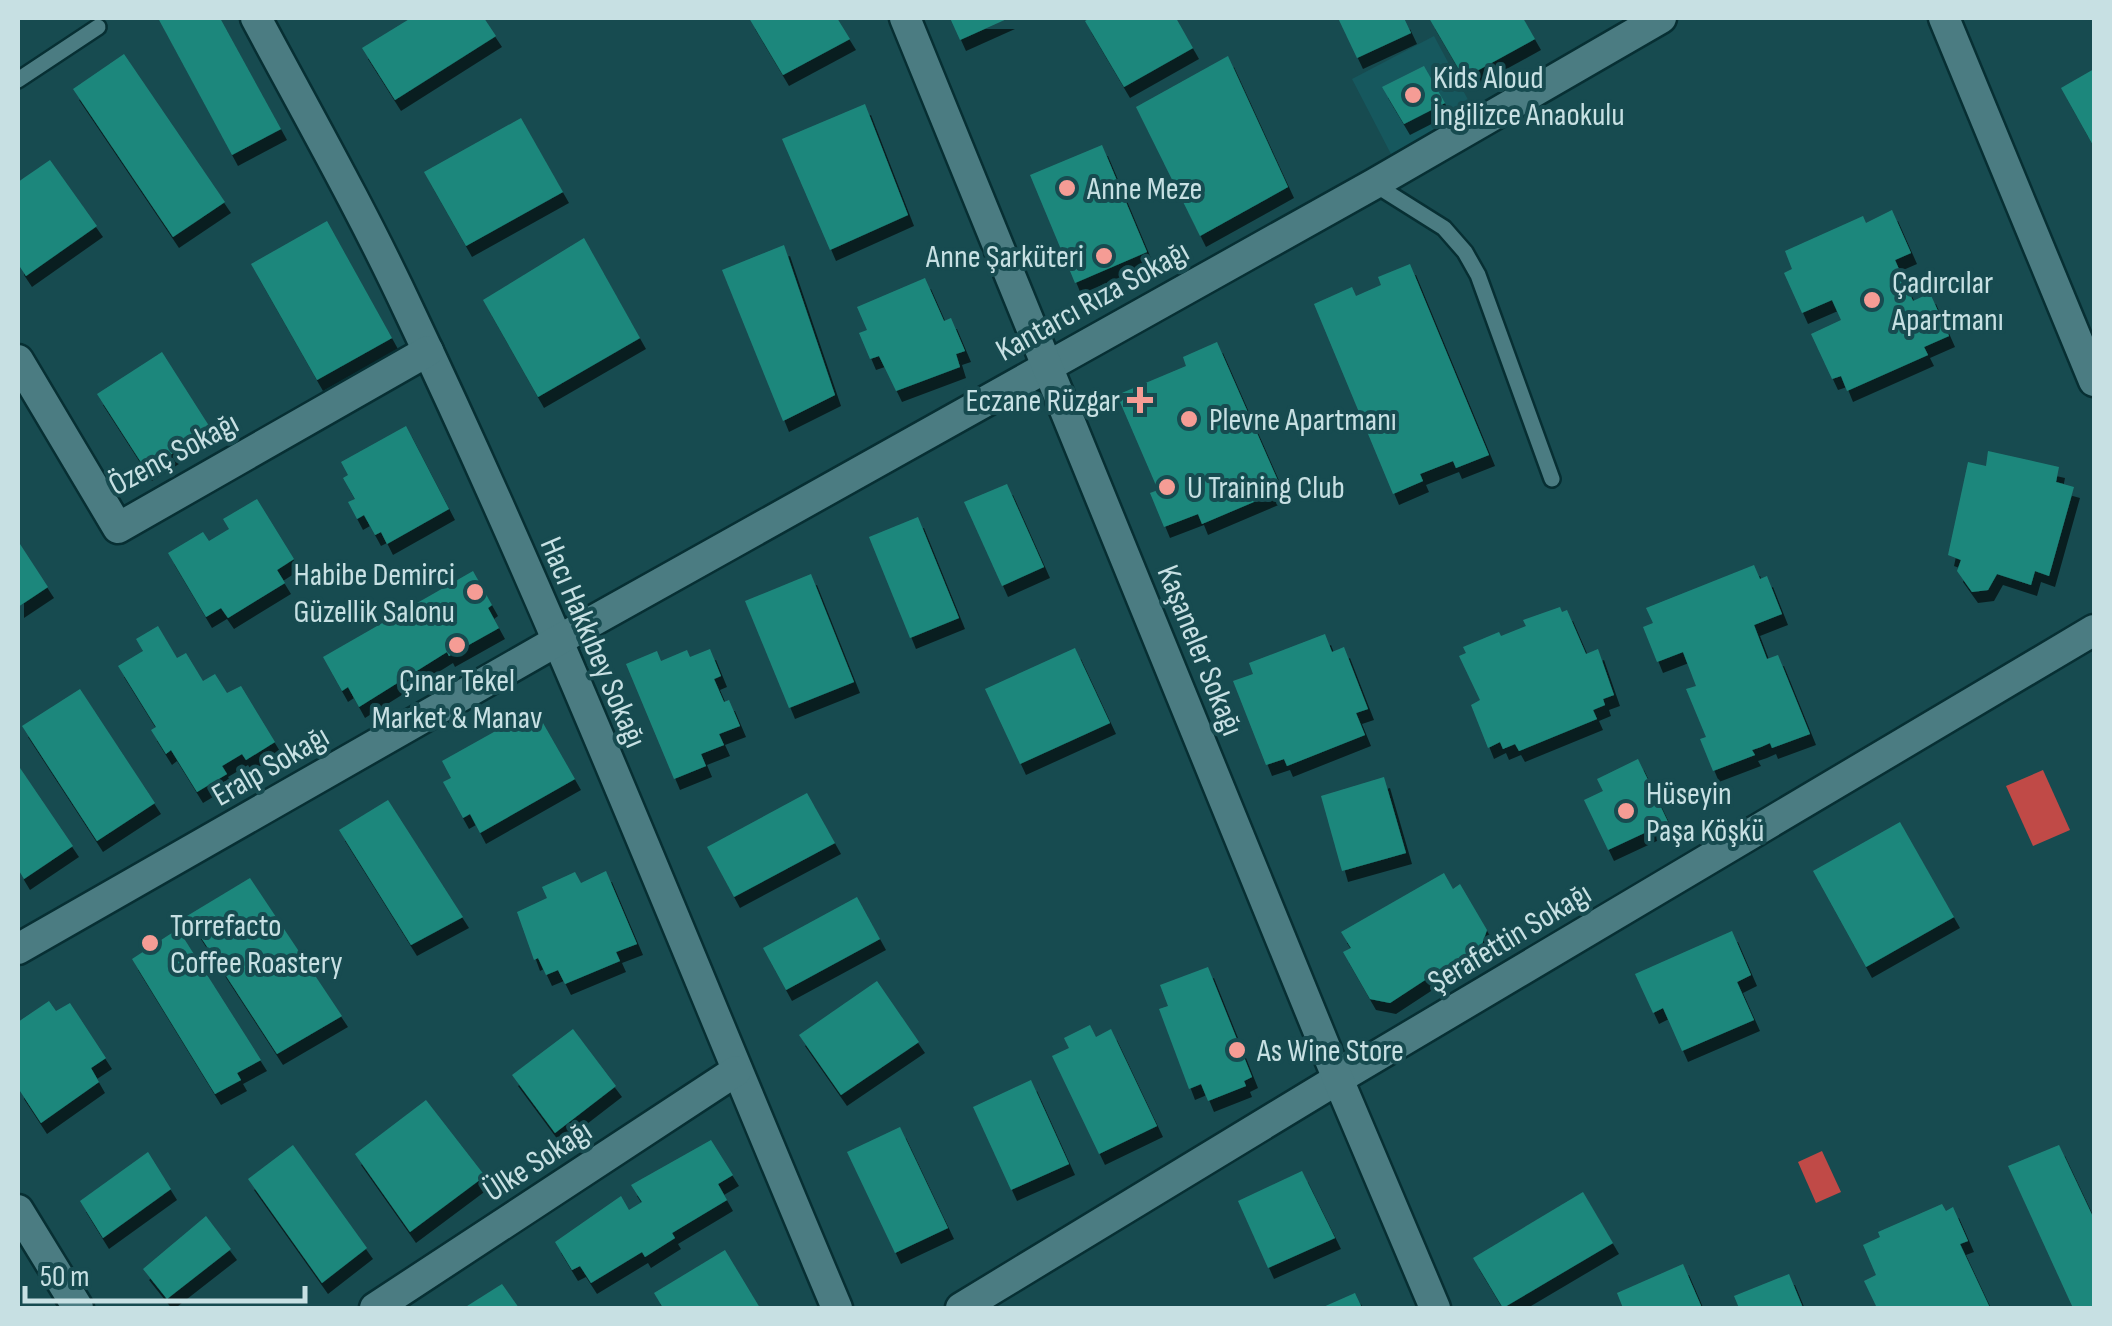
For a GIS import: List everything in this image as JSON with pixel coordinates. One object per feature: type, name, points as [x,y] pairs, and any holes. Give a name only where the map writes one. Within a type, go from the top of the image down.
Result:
[{"type":"street","name":"Hacı Hakkıbey Sokağı","points":[[256,18],[379,249],[428,351],[556,641],[837,1308]]},
{"type":"street","name":"Kaşaneler Sokağı","points":[[904,18],[1338,1079],[1436,1308]]},
{"type":"street","name":"Kantarcı Rıza Sokağı","points":[[556,641],[1374,184],[1660,18]]},
{"type":"street","points":[[1944,18],[2094,382]]},
{"type":"street","name":"Özenç Sokağı","points":[[18,360],[118,528],[428,351]]},
{"type":"street","name":"Şerafettin Sokağı","points":[[961,1308],[2094,630]]},
{"type":"street","name":"Eralp Sokağı","points":[[18,949],[556,641]]},
{"type":"street","name":"Ülke Sokağı","points":[[376,1308],[736,1071]]},
{"type":"street","points":[[18,1210],[78,1308]]},
{"type":"lane","points":[[18,80],[98,27]]},
{"type":"lane","points":[[1374,184],[1444,228],[1465,252],[1478,275],[1552,479]]},
{"type":"shaded area","name":"Kids Aloud İngilizce Anaokulu","points":[[1434,36],[1474,111],[1391,154],[1352,79]]},
{"type":"shaded area","points":[[2043,770],[2070,830],[2033,846],[2006,786]]},
{"type":"shaded area","points":[[1822,1151],[1841,1192],[1816,1203],[1798,1162]]},
{"type":"building","points":[[158,18],[220,18],[281,129],[232,155]]},
{"type":"building","points":[[411,18],[484,18],[496,36],[395,100],[362,48]]},
{"type":"building","points":[[749,18],[837,18],[850,39],[783,75]]},
{"type":"building","points":[[950,18],[1009,18],[960,40]]},
{"type":"building","points":[[1176,18],[1193,48],[1124,87],[1085,21]]},
{"type":"building","points":[[1338,18],[1404,18],[1411,33],[1357,58]]},
{"type":"building","points":[[1429,18],[1523,18],[1535,39],[1464,78]]},
{"type":"building","points":[[124,54],[225,202],[173,237],[73,89]]},
{"type":"building","points":[[1228,56],[1288,187],[1200,236],[1136,107]]},
{"type":"building","points":[[1424,66],[1445,103],[1404,124],[1382,87]]},
{"type":"building","points":[[2094,69],[2094,147],[2061,88]]},
{"type":"building","points":[[865,104],[908,215],[830,250],[782,139]]},
{"type":"building","points":[[521,118],[563,192],[466,246],[424,172]]},
{"type":"building","points":[[1102,145],[1147,252],[1075,283],[1030,175]]},
{"type":"building","points":[[50,160],[97,226],[26,276],[18,264],[18,182]]},
{"type":"building","name":"Çadırcılar Apartmanı","points":[[1892,210],[1911,253],[1895,260],[1913,301],[1930,293],[1949,336],[1924,347],[1928,355],[1847,391],[1841,376],[1832,379],[1811,334],[1841,320],[1832,300],[1802,313],[1784,273],[1792,269],[1785,251],[1863,216],[1866,223]]},
{"type":"building","points":[[327,221],[392,338],[317,380],[251,264]]},
{"type":"building","points":[[584,238],[640,338],[538,397],[483,300]]},
{"type":"building","points":[[784,245],[835,395],[783,421],[722,270]]},
{"type":"building","points":[[1410,264],[1489,455],[1456,468],[1453,461],[1420,474],[1423,481],[1393,494],[1314,304],[1352,287],[1356,296],[1381,285],[1378,277]]},
{"type":"building","points":[[925,278],[944,321],[951,318],[965,351],[956,354],[960,367],[896,391],[879,356],[870,359],[859,333],[867,330],[857,307]]},
{"type":"building","name":"Plevne Apartmanı","points":[[1217,342],[1282,490],[1202,524],[1198,514],[1164,527],[1150,493],[1158,490],[1117,395],[1186,366],[1183,357]]},
{"type":"building","points":[[162,352],[211,429],[146,470],[97,394]]},
{"type":"building","points":[[406,426],[449,509],[387,544],[381,532],[375,535],[364,515],[357,519],[348,502],[355,499],[343,478],[348,475],[341,462]]},
{"type":"building","points":[[1988,451],[2059,467],[2056,482],[2074,487],[2049,576],[2035,571],[2031,585],[1997,574],[1988,590],[1972,592],[1957,571],[1961,560],[1948,555],[1968,462],[1986,466]]},
{"type":"building","points":[[1007,484],[1044,567],[1002,586],[964,502]]},
{"type":"building","points":[[257,499],[294,559],[277,570],[285,583],[228,618],[221,608],[206,617],[168,553],[203,532],[209,541],[229,529],[223,519]]},
{"type":"building","points":[[918,517],[959,618],[910,638],[869,537]]},
{"type":"building","points":[[18,541],[48,587],[18,607]]},
{"type":"building","points":[[1754,565],[1760,579],[1767,576],[1782,614],[1754,625],[1767,659],[1778,655],[1810,734],[1772,748],[1770,743],[1752,750],[1755,755],[1713,771],[1700,739],[1706,737],[1686,689],[1696,686],[1683,652],[1657,662],[1643,627],[1653,623],[1646,608]]},
{"type":"building","points":[[473,571],[492,605],[488,608],[499,628],[449,656],[447,652],[359,707],[348,687],[342,691],[323,657]]},
{"type":"building","points":[[811,574],[854,682],[789,708],[745,601]]},
{"type":"building","points":[[1560,607],[1562,612],[1567,610],[1586,654],[1598,649],[1614,695],[1603,699],[1605,705],[1593,710],[1597,719],[1519,751],[1515,744],[1503,749],[1500,742],[1488,748],[1471,705],[1480,700],[1459,656],[1466,653],[1463,647],[1526,626],[1523,620]]},
{"type":"building","points":[[158,626],[177,658],[186,653],[203,681],[215,674],[227,693],[241,686],[275,742],[246,760],[242,754],[222,766],[227,774],[197,792],[171,750],[166,754],[151,730],[156,727],[118,666],[143,651],[136,639]]},
{"type":"building","points":[[1325,634],[1332,652],[1344,647],[1368,709],[1356,713],[1365,735],[1287,766],[1284,759],[1266,765],[1233,681],[1253,674],[1249,663]]},
{"type":"building","points":[[1075,648],[1110,723],[1020,764],[985,689]]},
{"type":"building","points":[[710,649],[721,676],[714,679],[740,726],[719,734],[724,745],[701,754],[706,766],[674,779],[626,664],[657,651],[661,661],[687,650],[690,657]]},
{"type":"building","points":[[80,689],[155,803],[97,841],[22,726]]},
{"type":"building","points":[[535,709],[575,779],[480,833],[470,814],[463,818],[443,782],[451,778],[442,761]]},
{"type":"building","name":"Hüseyin Paşa Köşkü","points":[[1638,759],[1668,822],[1608,850],[1584,800],[1603,791],[1597,779]]},
{"type":"building","points":[[18,765],[73,846],[24,879],[18,869]]},
{"type":"building","points":[[1384,777],[1406,853],[1342,871],[1321,796]]},
{"type":"building","points":[[807,793],[835,843],[734,897],[707,847]]},
{"type":"building","points":[[388,800],[463,917],[411,945],[339,830]]},
{"type":"building","points":[[1900,822],[1954,917],[1866,967],[1813,871]]},
{"type":"building","points":[[606,871],[637,944],[616,952],[620,961],[565,984],[558,970],[546,975],[538,958],[534,960],[517,912],[547,898],[542,887],[575,872],[581,883]]},
{"type":"building","points":[[1444,873],[1453,889],[1460,884],[1487,930],[1480,950],[1453,966],[1451,963],[1390,1003],[1370,999],[1343,952],[1351,948],[1341,932]]},
{"type":"building","points":[[250,878],[342,1016],[277,1054],[187,916]]},
{"type":"building","points":[[857,897],[880,939],[786,990],[763,948]]},
{"type":"building","points":[[178,929],[261,1060],[237,1073],[241,1080],[215,1094],[132,959]]},
{"type":"building","points":[[1732,931],[1751,975],[1737,982],[1754,1020],[1682,1051],[1663,1008],[1653,1013],[1635,974]]},
{"type":"building","points":[[1208,967],[1252,1077],[1244,1081],[1246,1086],[1208,1101],[1201,1084],[1189,1089],[1159,1009],[1168,1006],[1160,985]]},
{"type":"building","points":[[877,981],[919,1042],[841,1095],[799,1035]]},
{"type":"building","points":[[49,1001],[56,1011],[70,1003],[106,1058],[91,1068],[99,1082],[41,1123],[18,1088],[18,1022]]},
{"type":"building","points":[[1090,1025],[1096,1037],[1111,1029],[1157,1126],[1099,1154],[1052,1056],[1069,1048],[1064,1038]]},
{"type":"building","points":[[573,1029],[616,1086],[555,1133],[512,1075]]},
{"type":"building","points":[[1031,1080],[1069,1164],[1011,1190],[973,1107]]},
{"type":"building","points":[[426,1100],[485,1176],[410,1232],[355,1154]]},
{"type":"building","points":[[900,1127],[948,1228],[895,1253],[847,1152]]},
{"type":"building","points":[[711,1140],[733,1175],[718,1184],[727,1200],[672,1233],[675,1238],[645,1257],[642,1252],[591,1283],[580,1266],[572,1270],[555,1242],[621,1196],[629,1210],[642,1202],[631,1185]]},
{"type":"building","points":[[293,1145],[367,1248],[322,1283],[248,1179]]},
{"type":"building","points":[[2059,1145],[2094,1219],[2094,1308],[2073,1308],[2008,1166]]},
{"type":"building","points":[[148,1152],[171,1189],[103,1238],[80,1201]]},
{"type":"building","points":[[1302,1171],[1335,1238],[1268,1268],[1238,1201]]},
{"type":"building","points":[[1583,1192],[1613,1243],[1503,1308],[1473,1258]]},
{"type":"building","points":[[1942,1204],[1946,1211],[1953,1207],[1968,1241],[1960,1244],[1990,1308],[1877,1308],[1864,1281],[1876,1275],[1863,1245],[1880,1237],[1878,1232]]},
{"type":"building","points":[[206,1216],[231,1249],[167,1299],[143,1269]]},
{"type":"building","points":[[725,1250],[760,1308],[663,1308],[654,1293]]},
{"type":"building","points":[[1683,1264],[1702,1308],[1623,1308],[1617,1293]]},
{"type":"building","points":[[1789,1274],[1803,1308],[1739,1308],[1734,1296]]},
{"type":"building","points":[[502,1284],[519,1308],[464,1308]]},
{"type":"building","points":[[1355,1293],[1362,1308],[1321,1308]]},
{"type":"place","name":"Kids Aloud İngilizce Anaokulu","points":[[1413,95]]},
{"type":"place","name":"Anne Meze","points":[[1067,188]]},
{"type":"place","name":"Anne Şarküteri","points":[[1104,256]]},
{"type":"place","name":"Çadırcılar Apartmanı","points":[[1872,300]]},
{"type":"place","name":"Eczane Rüzgar","points":[[1140,400]]},
{"type":"place","name":"Plevne Apartmanı","points":[[1189,419]]},
{"type":"place","name":"U Training Club","points":[[1167,487]]},
{"type":"place","name":"Habibe Demirci Güzellik Salonu","points":[[475,592]]},
{"type":"place","name":"Çınar Tekel Market & Manav","points":[[457,645]]},
{"type":"place","name":"Hüseyin Paşa Köşkü","points":[[1626,811]]},
{"type":"place","name":"Torrefacto Coffee Roastery","points":[[150,943]]},
{"type":"place","name":"As Wine Store","points":[[1237,1050]]}]
